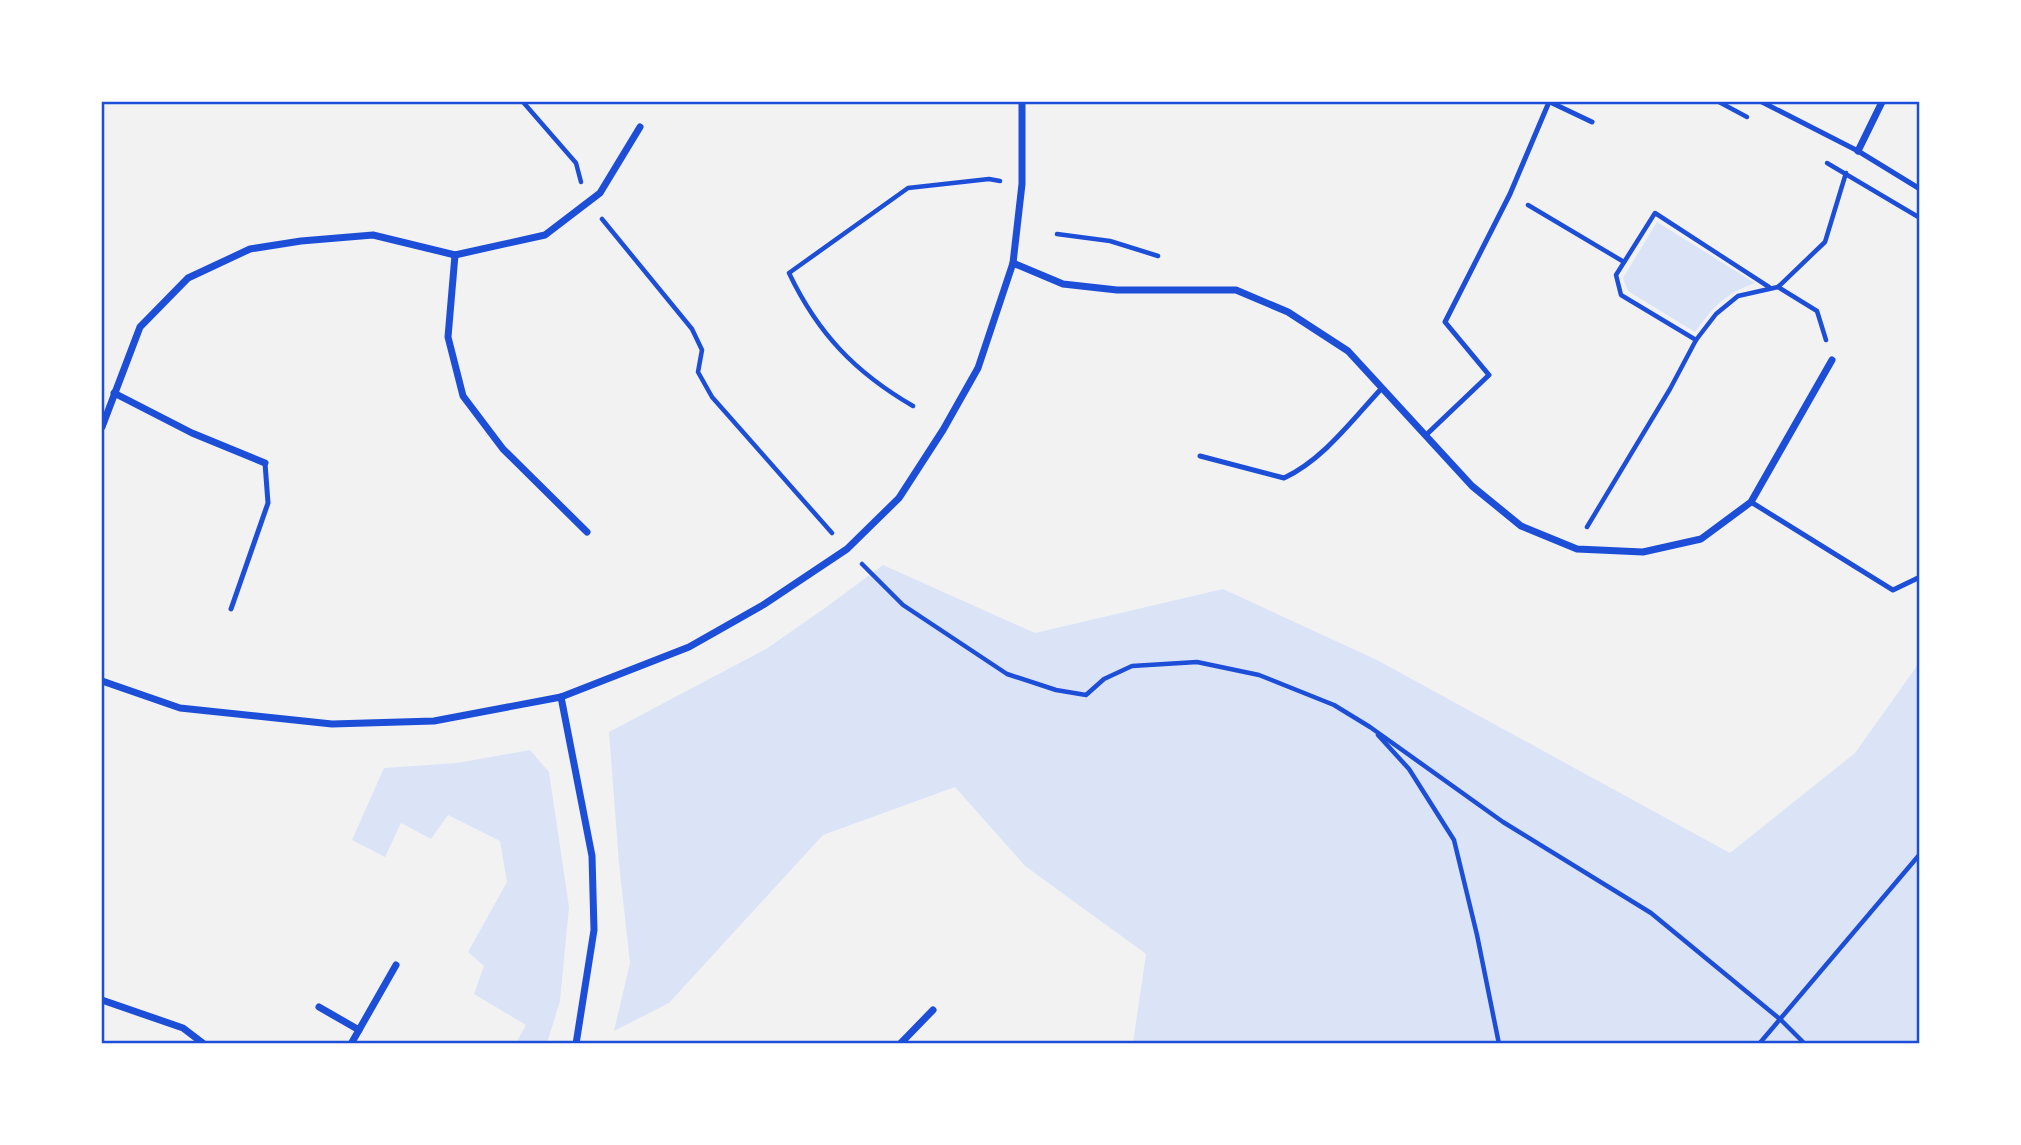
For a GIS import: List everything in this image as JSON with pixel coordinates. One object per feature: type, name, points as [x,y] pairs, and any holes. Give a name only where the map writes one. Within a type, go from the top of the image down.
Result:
[{"type":"street","points":[[102,681],[180,708],[332,724],[434,721],[561,697],[689,647],[763,605],[847,549],[899,498],[943,430],[978,368],[1013,263],[1022,184],[1022,102]]},
{"type":"street","points":[[1858,151],[1882,102]]},
{"type":"street","points":[[102,427],[140,327],[188,278],[250,249],[301,241],[373,235],[455,255],[545,235],[600,193],[640,127]]},
{"type":"street","points":[[455,255],[449,337],[463,396],[503,449],[587,532]]},
{"type":"street","points":[[1013,263],[1063,285],[1117,290],[1236,290],[1288,312],[1348,351],[1472,486],[1521,526],[1577,549],[1643,552],[1701,539],[1751,502],[1832,360]]},
{"type":"street","points":[[114,393],[192,433],[265,463]]},
{"type":"street","points":[[561,697],[592,856],[594,930],[576,1044]]},
{"type":"street","points":[[351,1044],[396,965]]},
{"type":"street","points":[[102,1000],[183,1028],[204,1044]]},
{"type":"street","points":[[319,1007],[359,1030]]},
{"type":"street","points":[[900,1044],[933,1010]]},
{"type":"lane","points":[[1426,435],[1489,375],[1445,322],[1510,194],[1550,102],[1592,122]]},
{"type":"lane","points":[[1762,102],[1858,151],[1920,189]]},
{"type":"lane","points":[[1200,456],[1284,478],[1303,469],[1332,443],[1382,388]]},
{"type":"lane","points":[[231,609],[268,503],[265,463]]},
{"type":"lane","points":[[1751,502],[1893,590],[1920,577]]},
{"type":"path","points":[[523,102],[576,163],[588,202],[692,329],[702,350],[698,372],[712,397],[847,549],[903,605],[1007,674],[1056,690],[1086,695],[1104,679],[1132,666],[1197,662],[1259,675],[1334,705],[1370,727],[1503,822],[1651,913],[1781,1020],[1805,1044]]},
{"type":"path","points":[[1554,541],[1585,530],[1670,389],[1696,340],[1716,314],[1738,296],[1778,286],[1825,242],[1846,173]]},
{"type":"path","points":[[913,406],[883,389],[830,341],[802,300],[789,273],[908,188],[989,179],[1022,184]]},
{"type":"path","points":[[1510,194],[1623,262]]},
{"type":"path","points":[[1696,340],[1621,295],[1616,275],[1655,213],[1769,287]]},
{"type":"path","points":[[1057,234],[1110,241],[1158,256]]},
{"type":"path","points":[[1778,286],[1817,311],[1832,360]]},
{"type":"path","points":[[1370,727],[1409,769],[1454,841],[1477,935],[1499,1044]]},
{"type":"path","points":[[1759,1044],[1920,854]]},
{"type":"shaded area","points":[[1657,222],[1755,283],[1720,302],[1695,332],[1628,291],[1623,278]]},
{"type":"shaded area","points":[[883,565],[1035,633],[1223,589],[1377,660],[1730,853],[1855,753],[1919,663],[1919,1043],[1133,1043],[1146,954],[1025,866],[955,787],[823,835],[669,1003],[614,1031],[630,963],[609,732],[766,649]]},
{"type":"shaded area","points":[[530,750],[549,772],[569,907],[560,1001],[547,1043],[516,1043],[526,1025],[474,994],[484,966],[468,952],[507,882],[500,841],[448,815],[431,839],[401,823],[385,857],[352,840],[384,768],[457,763]]}]
